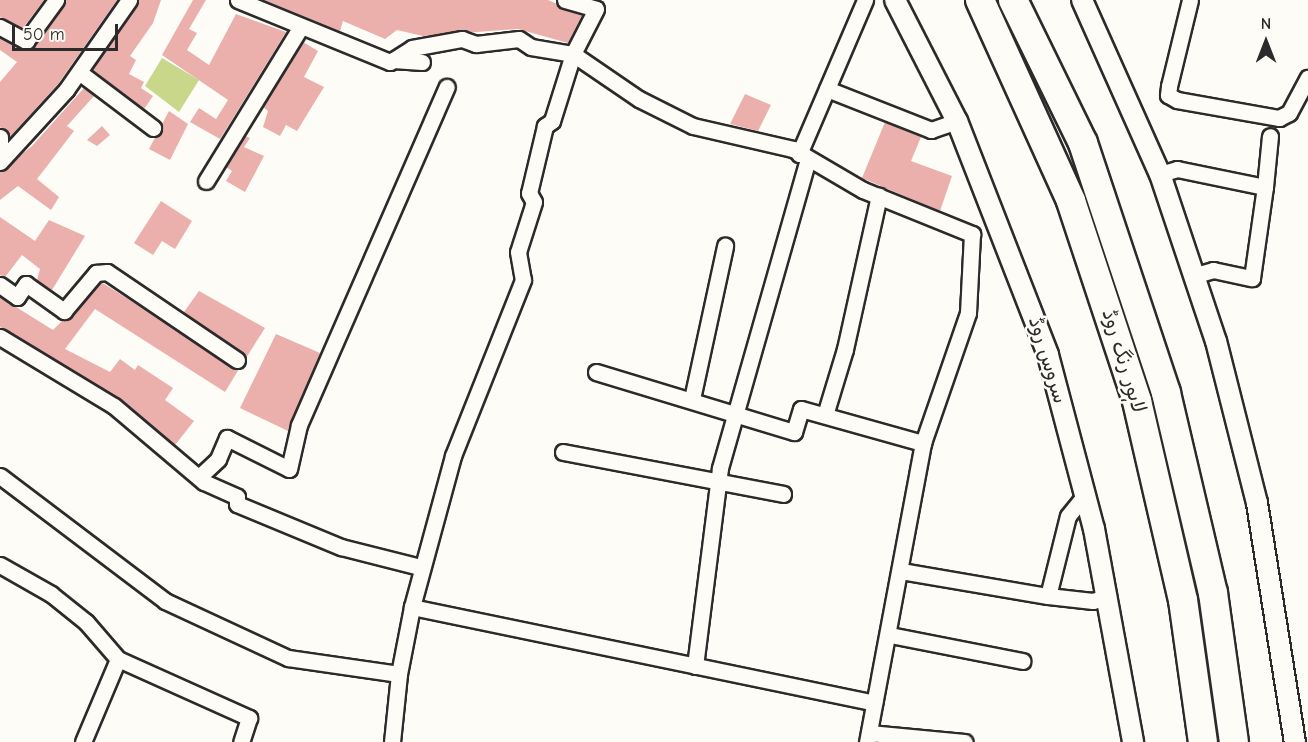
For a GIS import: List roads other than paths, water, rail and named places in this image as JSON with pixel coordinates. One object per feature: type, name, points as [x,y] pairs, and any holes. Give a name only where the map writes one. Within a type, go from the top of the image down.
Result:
[{"type":"highway","name":"لاہور رنگ روڈ","points":[[980,0],[1071,201],[1137,401],[1183,600],[1203,742]]},
{"type":"highway","name":"لاہور رنگ روڈ","points":[[1013,0],[1083,143],[1166,393],[1213,592],[1234,742]]},
{"type":"street","points":[[0,27],[26,41],[56,0]]},
{"type":"street","points":[[2,153],[79,72],[129,0]]},
{"type":"street","points":[[238,0],[300,27],[393,60],[422,62]]},
{"type":"street","points":[[392,742],[399,674],[420,567],[453,456],[523,280],[518,252],[534,202],[529,193],[545,126],[552,121],[573,54],[596,9],[565,0]]},
{"type":"street","points":[[695,666],[722,483],[720,468],[804,157],[827,88],[865,0]]},
{"type":"street","name":"سروس روڈ","points":[[895,0],[957,121],[1029,298],[1086,495],[1108,596],[1133,742]]},
{"type":"street","points":[[1082,0],[1160,174],[1196,275],[1257,503],[1295,742]]},
{"type":"street","points":[[1190,0],[1168,95],[1177,100],[1279,118],[1289,113],[1308,78]]},
{"type":"street","points":[[206,181],[300,27]]},
{"type":"street","points":[[393,60],[412,48],[462,39],[476,44],[519,39],[531,47],[573,54],[639,99],[693,126],[804,157],[879,196],[972,234],[968,313],[923,443],[890,635],[868,738],[965,742]]},
{"type":"street","points":[[79,72],[153,128]]},
{"type":"street","points":[[199,477],[218,459],[227,438],[289,469],[299,426],[447,87]]},
{"type":"street","points":[[827,88],[931,130],[957,121]]},
{"type":"street","points":[[1196,275],[1213,270],[1252,278],[1270,136]]},
{"type":"street","points":[[0,137],[2,153]]},
{"type":"street","points":[[1160,174],[1178,169],[1265,187]]},
{"type":"street","points":[[825,415],[879,196]]},
{"type":"street","points":[[692,399],[725,246]]},
{"type":"street","points":[[0,285],[17,297],[26,284],[64,310],[96,273],[107,273],[237,360]]},
{"type":"street","points":[[0,337],[114,406],[199,477],[237,497],[237,504],[341,547],[420,567]]},
{"type":"street","points":[[596,372],[692,399],[794,432],[801,409],[923,443]]},
{"type":"street","points":[[563,452],[783,494]]},
{"type":"street","points":[[0,476],[165,601],[288,658],[399,674]]},
{"type":"street","points":[[1048,596],[1068,516],[1086,495]]},
{"type":"street","points":[[0,565],[60,601],[118,659],[249,718],[241,742]]},
{"type":"street","points":[[901,571],[1048,596],[1093,601],[1108,596]]},
{"type":"street","points":[[412,607],[874,703]]},
{"type":"street","points":[[890,635],[1022,661]]},
{"type":"street","points":[[83,742],[118,659]]}]
